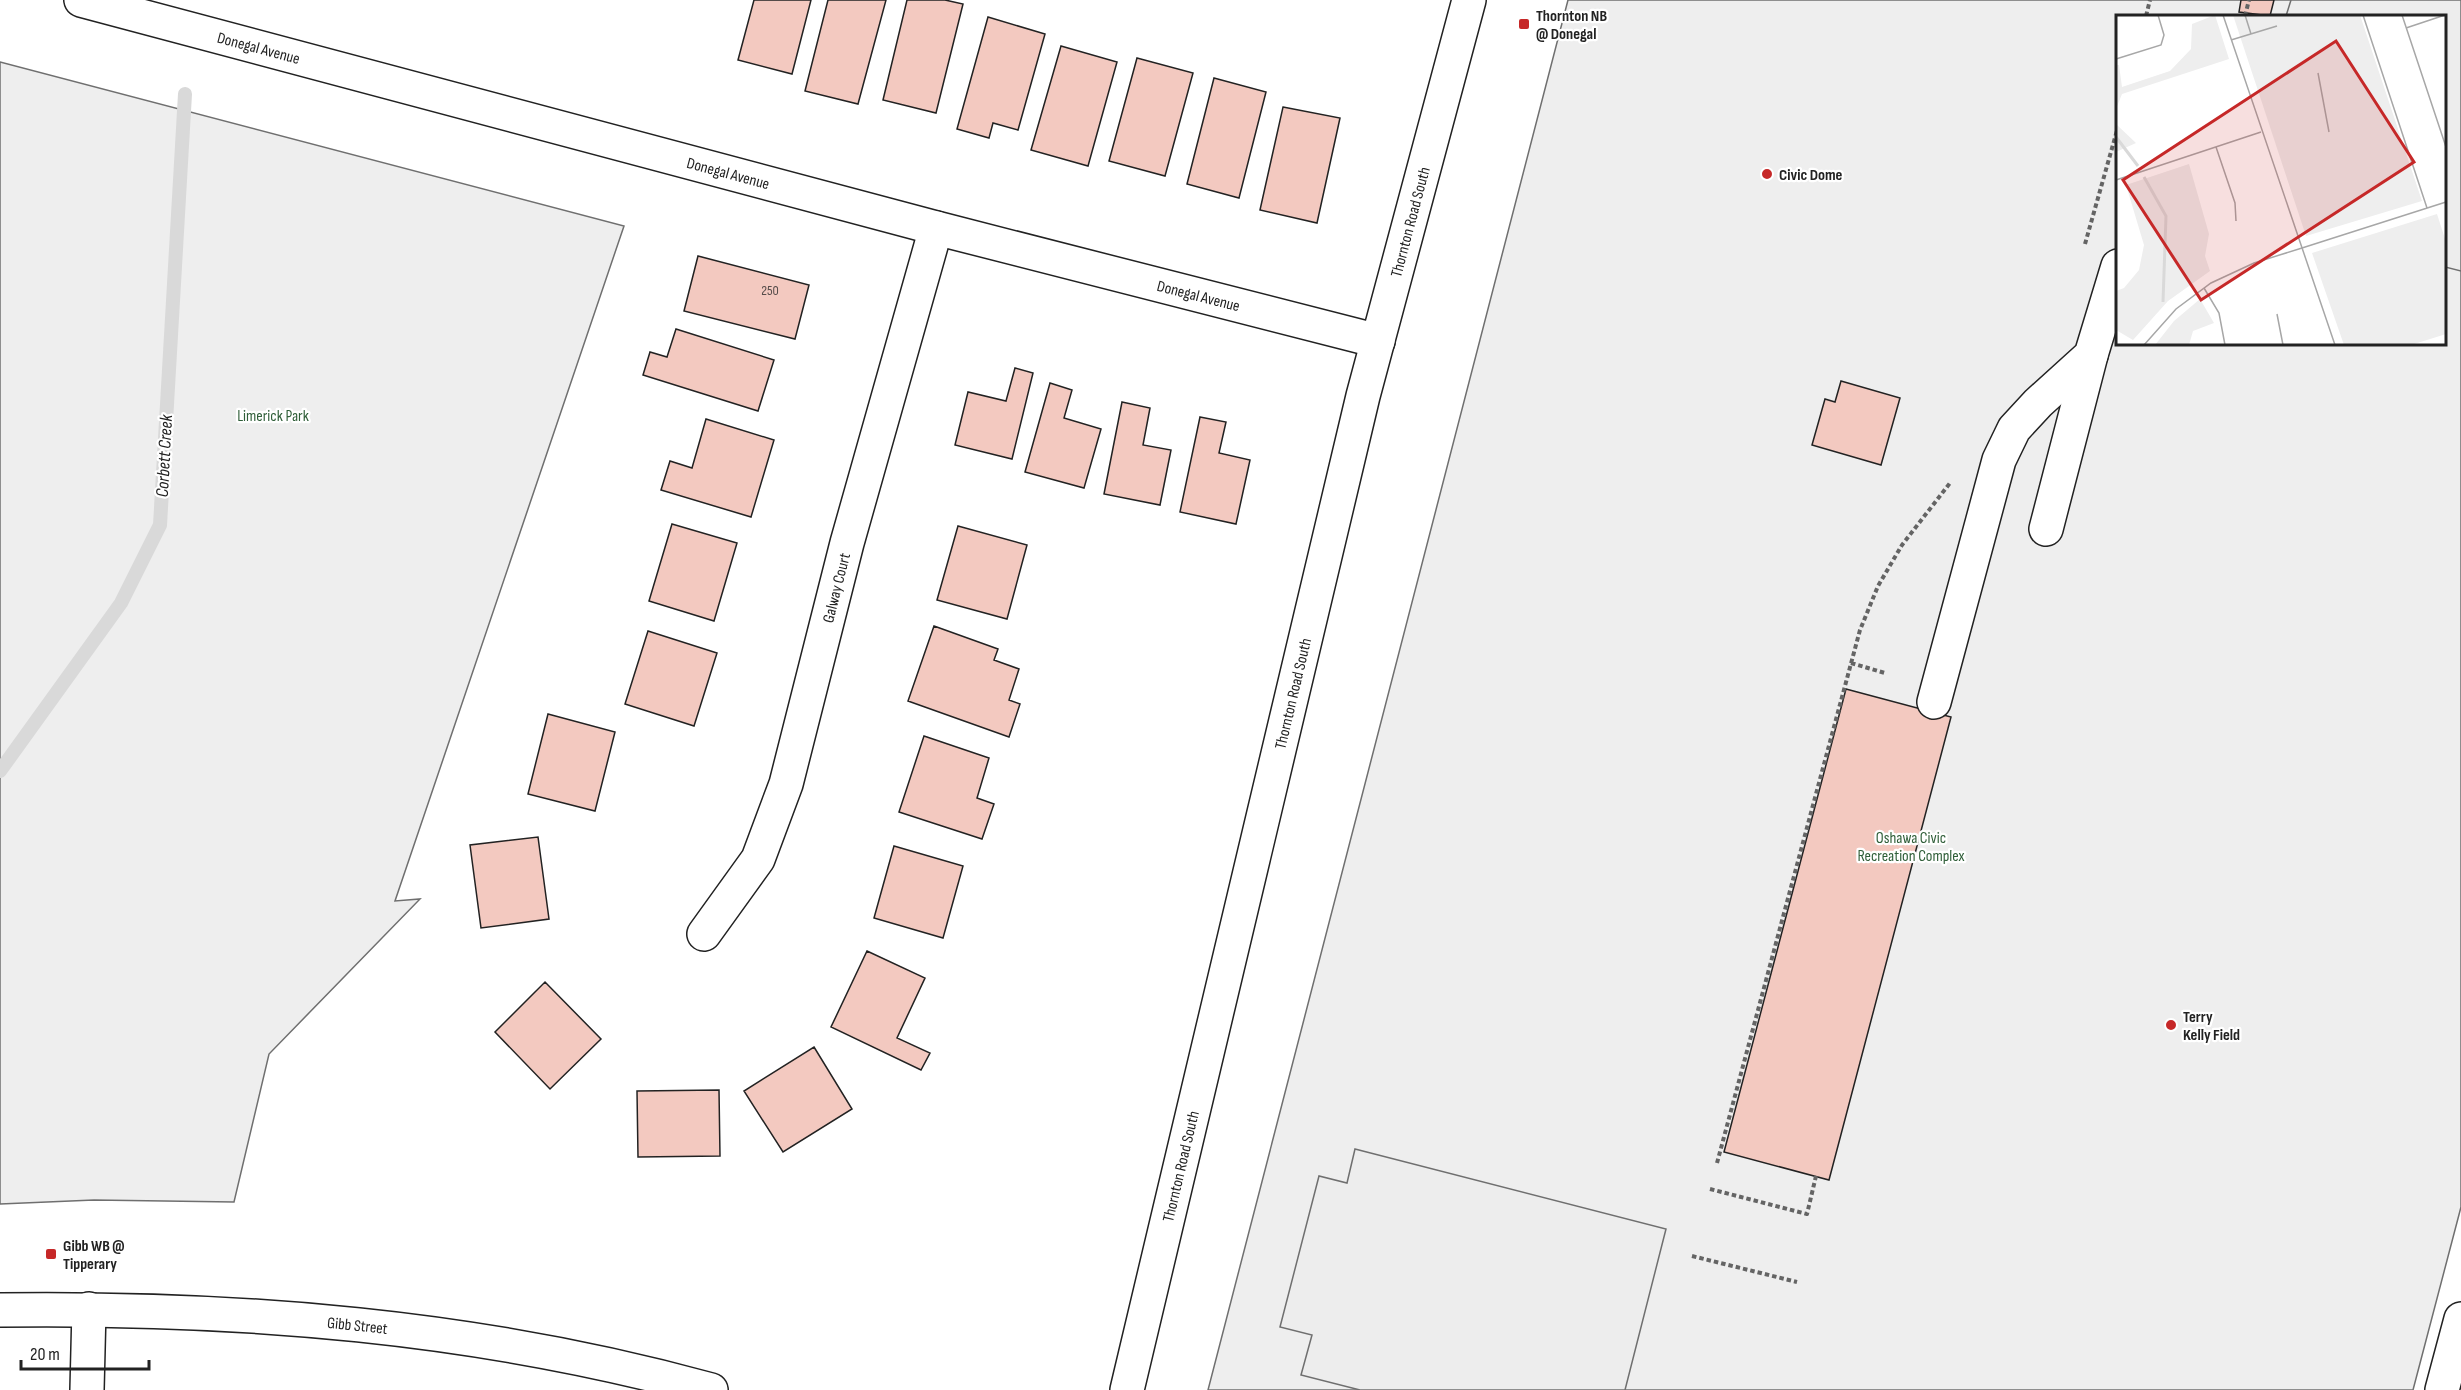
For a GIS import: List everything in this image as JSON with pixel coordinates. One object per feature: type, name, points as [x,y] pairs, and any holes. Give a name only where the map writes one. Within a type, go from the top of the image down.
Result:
[{"type":"street","name":"Donegal Avenue","points":[[81,0],[936,228],[1378,341]]},
{"type":"street","name":"Thornton Road South","points":[[1127,1390],[1378,341],[1469,0]]},
{"type":"street","name":"Galway Court","points":[[704,934],[758,859],[786,784],[847,543],[936,228]]},
{"type":"street","points":[[2046,529],[2091,355],[2116,273]]},
{"type":"street","points":[[1934,702],[1999,460],[2014,429],[2038,403],[2091,355]]},
{"type":"street","points":[[87,1390],[89,1309]]},
{"type":"street","name":"Gibb Street","points":[[0,1310],[89,1309],[288,1317],[410,1330],[517,1346],[628,1367],[711,1390]]},
{"type":"street","points":[[2442,1390],[2461,1318]]},
{"type":"path","points":[[2146,15],[2150,0]]},
{"type":"path","points":[[2245,15],[2249,0]]},
{"type":"path","points":[[2083,250],[2116,135]]},
{"type":"path","points":[[2112,150],[2116,151]]},
{"type":"path","points":[[1717,1163],[1860,630],[1878,586],[1902,545],[1951,482]]},
{"type":"path","points":[[1851,663],[1885,673]]},
{"type":"path","points":[[1710,1189],[1806,1214],[1816,1176]]},
{"type":"path","points":[[1692,1256],[1797,1282]]},
{"type":"green space","name":"Oshawa Civic Recreation Complex","points":[[1568,0],[2461,0],[2461,1207],[2413,1390],[1208,1390]]},
{"type":"green space","name":"Limerick Park","points":[[0,62],[624,226],[395,901],[420,899],[269,1054],[234,1202],[94,1200],[0,1204]]},
{"type":"shaded area","points":[[2291,0],[2461,0],[2461,271],[2446,267],[2446,15],[2286,15]]},
{"type":"shaded area","points":[[1355,1149],[1666,1229],[1625,1390],[1360,1390],[1301,1375],[1312,1335],[1280,1327],[1319,1176],[1347,1183]]},
{"type":"building","points":[[754,0],[811,0],[792,74],[738,60]]},
{"type":"building","points":[[828,0],[886,0],[858,104],[805,91]]},
{"type":"building","points":[[907,0],[945,0],[963,4],[936,113],[883,100]]},
{"type":"building","points":[[2241,0],[2274,0],[2270,15],[2239,12]]},
{"type":"building","points":[[988,17],[1045,34],[1018,130],[993,123],[989,138],[957,129]]},
{"type":"building","points":[[1061,46],[1117,62],[1088,166],[1031,150]]},
{"type":"building","points":[[1137,58],[1193,73],[1165,176],[1109,161]]},
{"type":"building","points":[[1214,78],[1266,92],[1239,198],[1187,184]]},
{"type":"building","points":[[1283,107],[1340,118],[1317,223],[1260,210]]},
{"type":"building","points":[[698,256],[809,285],[795,339],[684,311]]},
{"type":"building","points":[[676,329],[774,360],[758,411],[643,375],[650,352],[667,357]]},
{"type":"building","points":[[1015,368],[1033,373],[1012,459],[955,445],[968,392],[1006,401]]},
{"type":"building","points":[[1841,381],[1900,398],[1881,465],[1812,445],[1825,399],[1835,402]]},
{"type":"building","points":[[1050,383],[1072,390],[1064,418],[1101,429],[1084,488],[1025,472]]},
{"type":"building","points":[[1122,402],[1150,408],[1143,445],[1171,450],[1160,505],[1104,494]]},
{"type":"building","points":[[1200,417],[1226,422],[1219,453],[1250,460],[1236,524],[1180,512]]},
{"type":"building","points":[[706,419],[774,440],[751,517],[661,490],[670,461],[692,468]]},
{"type":"building","points":[[672,524],[737,543],[714,621],[649,601]]},
{"type":"building","points":[[958,526],[1027,545],[1007,619],[937,600]]},
{"type":"building","points":[[934,626],[998,649],[994,660],[1019,669],[1009,700],[1020,704],[1009,737],[908,701]]},
{"type":"building","points":[[648,631],[717,653],[694,726],[625,704]]},
{"type":"building","points":[[1846,689],[1951,717],[1829,1180],[1724,1152]]},
{"type":"building","points":[[548,714],[615,732],[595,811],[528,794]]},
{"type":"building","points":[[924,736],[989,758],[977,798],[994,804],[982,839],[899,812]]},
{"type":"building","points":[[538,837],[549,919],[481,928],[470,845]]},
{"type":"building","points":[[894,846],[963,866],[943,938],[874,918]]},
{"type":"building","points":[[867,951],[925,978],[897,1038],[930,1053],[921,1070],[831,1027]]},
{"type":"building","points":[[545,982],[601,1039],[550,1089],[495,1032]]},
{"type":"building","points":[[814,1047],[852,1109],[783,1152],[744,1091]]},
{"type":"building","points":[[719,1090],[720,1156],[638,1157],[637,1091]]},
{"type":"waterway","name":"Corbett Creek","points":[[0,771],[121,603],[160,525],[185,94]]},
{"type":"place","name":"Thornton NB @ Donegal","points":[[1524,24]]},
{"type":"place","name":"Civic Dome","points":[[1767,174]]},
{"type":"place","name":"Terry Kelly Field","points":[[2171,1025]]},
{"type":"place","name":"Gibb WB @ Tipperary","points":[[51,1254]]}]
